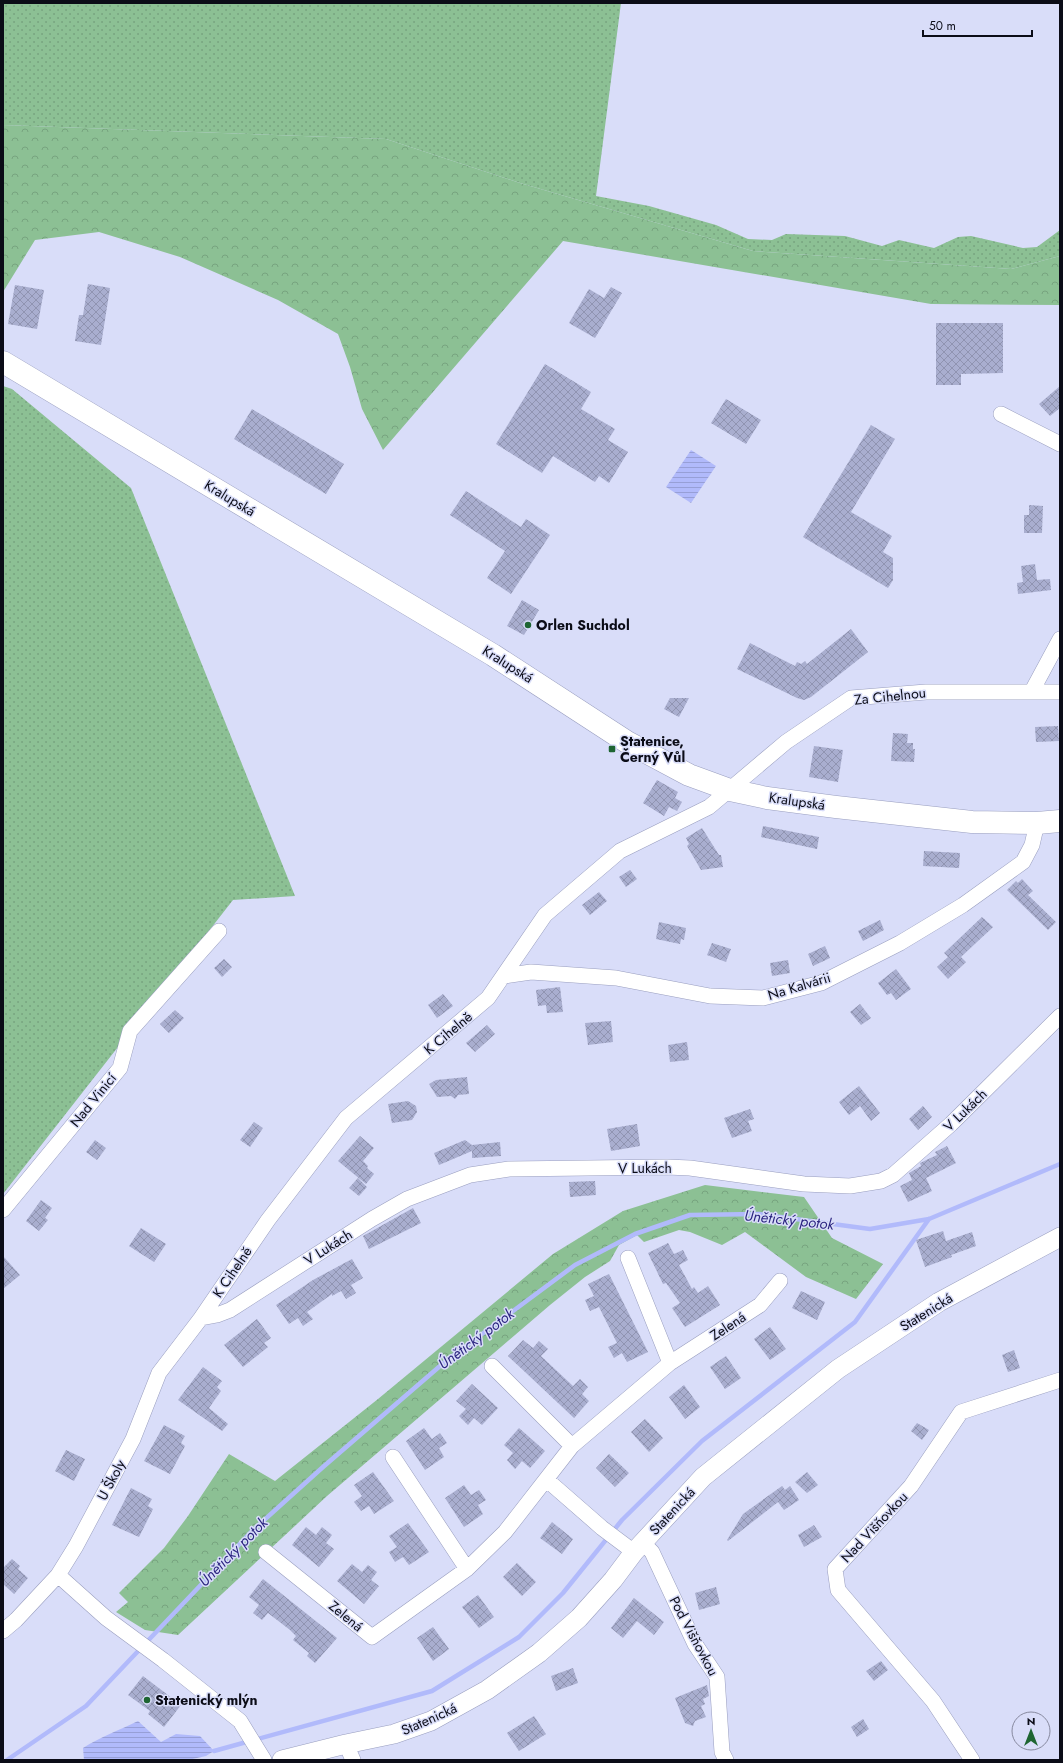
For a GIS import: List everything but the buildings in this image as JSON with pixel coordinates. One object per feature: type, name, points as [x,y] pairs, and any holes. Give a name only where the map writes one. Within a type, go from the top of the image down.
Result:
[{"type":"main road","name":"Kralupská","points":[[3,362],[493,655],[627,742],[690,775],[730,790],[767,798],[820,805],[972,822],[1037,823],[1060,821]]},
{"type":"street","points":[[1001,414],[1060,444]]},
{"type":"street","points":[[1032,691],[1060,639]]},
{"type":"street","name":"Za Cihelnou","points":[[730,790],[786,742],[851,698],[926,692],[1060,692]]},
{"type":"street","name":"K Cihelně","points":[[201,1318],[268,1220],[346,1118],[488,998],[545,915],[620,851],[709,807],[730,790]]},
{"type":"street","name":"Na Kalvárii","points":[[504,976],[531,972],[616,978],[710,996],[763,998],[821,983],[900,943],[963,905],[1023,862],[1032,845],[1037,823]]},
{"type":"street","name":"Nad Vinicí","points":[[3,1210],[120,1068],[130,1031],[219,931]]},
{"type":"street","name":"V Lukách","points":[[201,1318],[217,1315],[230,1310],[372,1219],[407,1199],[452,1180],[487,1171],[508,1169],[667,1167],[690,1168],[804,1184],[850,1186],[881,1181],[893,1175],[952,1124],[1060,1016]]},
{"type":"street","name":"Statenická","points":[[282,1760],[349,1752],[430,1721],[488,1690],[539,1653],[579,1618],[613,1580],[639,1547],[703,1478],[838,1369],[939,1302],[1060,1237]]},
{"type":"street","points":[[628,1258],[670,1363]]},
{"type":"street","name":"Zelená","points":[[266,1552],[372,1637],[467,1569],[505,1532],[572,1446],[670,1363],[760,1305],[780,1281]]},
{"type":"street","name":"U Školy","points":[[3,1631],[16,1620],[58,1575],[76,1546],[133,1439],[159,1373],[201,1318]]},
{"type":"street","points":[[492,1366],[572,1446]]},
{"type":"street","name":"Nad Višňovkou","points":[[972,1760],[933,1701],[838,1590],[835,1569],[911,1486],[961,1412],[1060,1380]]},
{"type":"street","points":[[393,1457],[467,1569]]},
{"type":"street","points":[[547,1480],[615,1538],[639,1547]]},
{"type":"street","name":"Pod Višňovkou","points":[[639,1547],[652,1552],[695,1644],[717,1677],[722,1752],[726,1760]]},
{"type":"street","points":[[58,1575],[106,1618],[151,1651],[240,1721],[264,1760]]},
{"type":"green space","points":[[3,3],[621,3],[596,196],[649,206],[716,225],[748,239],[772,240],[786,234],[845,236],[882,246],[899,240],[934,248],[958,237],[971,236],[1023,248],[1037,247],[1060,230],[1060,256],[1011,269],[753,251],[520,183],[386,139],[3,125]]},
{"type":"green space","points":[[3,125],[386,139],[520,183],[753,251],[1011,269],[1060,256],[1060,305],[931,304],[563,241],[383,450],[362,409],[350,367],[338,334],[278,300],[180,257],[99,232],[35,240],[3,292]]},
{"type":"green space","points":[[3,386],[12,389],[131,488],[295,896],[233,900],[3,1194]]},
{"type":"green space","points":[[705,1185],[804,1197],[832,1238],[883,1264],[856,1299],[806,1277],[745,1232],[722,1245],[690,1232],[679,1230],[644,1242],[637,1235],[619,1245],[610,1261],[585,1277],[550,1305],[327,1496],[178,1635],[145,1630],[116,1612],[128,1602],[119,1593],[164,1548],[188,1516],[229,1454],[275,1481],[378,1399],[553,1254],[623,1211]]},
{"type":"water","points":[[691,450],[716,466],[691,503],[666,487]]},
{"type":"water","points":[[138,1721],[161,1742],[176,1734],[200,1736],[214,1751],[206,1756],[188,1760],[84,1760],[83,1748]]},
{"type":"waterway","name":"Únětický potok","points":[[7,1760],[86,1706],[252,1531],[323,1467],[447,1360],[575,1265],[635,1234],[690,1215],[759,1214],[870,1229],[929,1219],[1060,1164]]},
{"type":"waterway","points":[[214,1751],[432,1691],[519,1637],[563,1593],[622,1520],[702,1441],[855,1322],[929,1219]]},
{"type":"place","name":"Orlen Suchdol","points":[[528,625]]},
{"type":"place","name":"Statenice, Černý Vůl","points":[[612,749]]},
{"type":"place","name":"Statenický mlýn","points":[[147,1700]]}]
